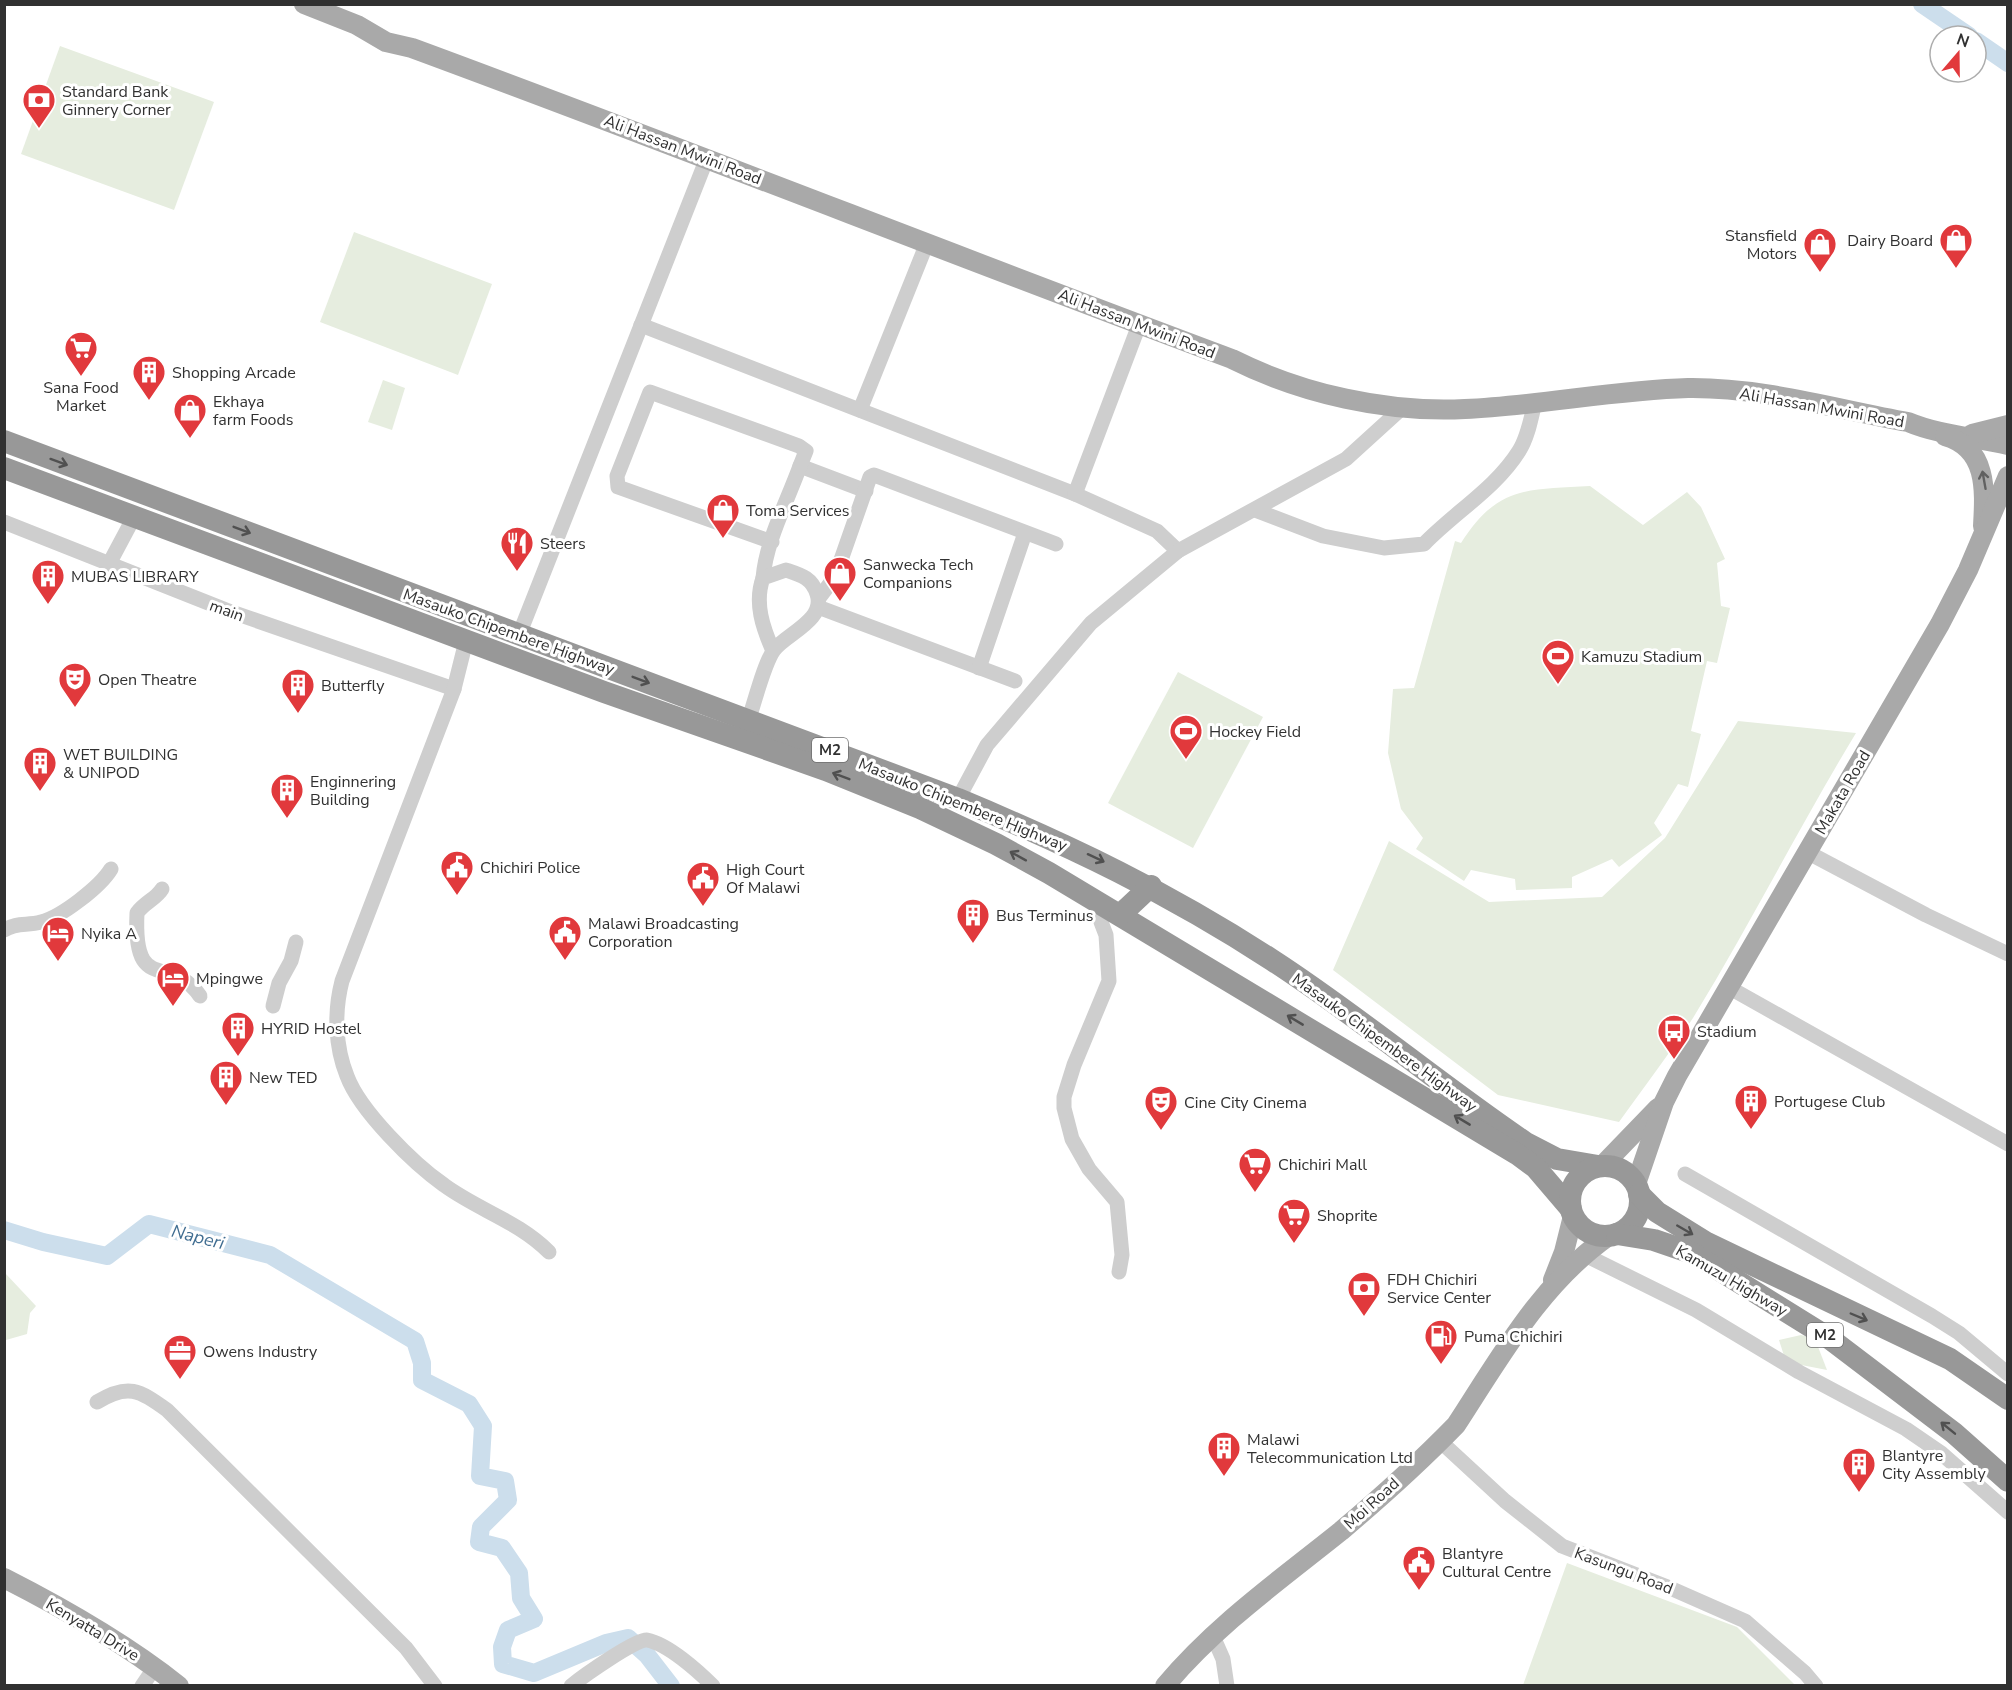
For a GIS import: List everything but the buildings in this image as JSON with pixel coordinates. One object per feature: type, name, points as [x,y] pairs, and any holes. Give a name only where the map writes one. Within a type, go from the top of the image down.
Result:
[{"type":"highway","name":"Masauko Chipembere Highway","points":[[4,441],[958,799],[1052,838],[1151,886],[1275,962],[1526,1143],[1557,1160],[1600,1166]]},
{"type":"highway","name":"Masauko Chipembere Highway","points":[[4,468],[466,641],[885,793],[996,844],[1113,910],[1517,1154],[1536,1168],[1572,1212]]},
{"type":"highway","points":[[108,507],[94,489],[99,482],[111,481]]},
{"type":"highway","points":[[1113,910],[1151,886]]},
{"type":"highway","points":[[1572,1212],[1572,1187],[1579,1177],[1600,1166]]},
{"type":"highway","name":"M2","points":[[1600,1166],[1621,1170],[1637,1189]]},
{"type":"highway","points":[[1613,1234],[1627,1227],[1635,1218],[1639,1207],[1637,1189]]},
{"type":"highway","name":"Kamuzu Highway","points":[[1637,1189],[1657,1212],[1707,1243],[1950,1359],[2007,1399]]},
{"type":"highway","name":"M2","points":[[1572,1212],[1588,1231],[1613,1234]]},
{"type":"highway","name":"Kamuzu Highway","points":[[1613,1234],[1654,1240],[1692,1253],[1829,1338],[1954,1433],[2007,1480]]},
{"type":"main road","name":"Ali Hassan Mwini Road","points":[[304,4],[357,25],[386,42],[412,48],[707,158],[924,244],[975,261],[1232,359],[1257,372],[1344,398],[1401,409],[1465,409],[1688,388],[1746,392],[1908,422],[1931,432],[1963,435],[2007,445]]},
{"type":"main road","points":[[1963,435],[1980,434],[2007,424]]},
{"type":"main road","points":[[1931,432],[1958,441],[1982,469],[1986,487],[1982,538]]},
{"type":"main road","name":"Makata Road","points":[[1637,1189],[1664,1102],[1940,624],[1982,538],[2003,502],[2007,476]]},
{"type":"main road","name":"Makata Road","points":[[1600,1166],[1664,1102]]},
{"type":"main road","points":[[1546,1293],[1564,1252],[1572,1212]]},
{"type":"main road","points":[[1546,1293],[1583,1254],[1613,1234]]},
{"type":"main road","name":"Moi Road","points":[[1165,1686],[1212,1635],[1343,1528],[1456,1425],[1546,1293]]},
{"type":"main road","name":"Kenyatta Drive","points":[[4,1578],[68,1611],[155,1667],[179,1686]]},
{"type":"street","points":[[519,635],[707,158]]},
{"type":"street","points":[[860,410],[923,253],[924,244]]},
{"type":"street","points":[[641,325],[1075,494],[1157,531],[1178,550]]},
{"type":"street","points":[[1075,494],[1139,325]]},
{"type":"street","points":[[772,542],[618,487],[617,476],[650,392],[799,446],[806,451],[764,564],[759,603],[764,628],[773,651]]},
{"type":"street","points":[[1256,510],[1323,536],[1384,548],[1424,544],[1448,520],[1497,480],[1521,449],[1535,402]]},
{"type":"street","points":[[958,799],[987,745],[1091,623],[1178,550],[1256,510],[1346,459],[1401,409]]},
{"type":"street","points":[[800,466],[866,491]]},
{"type":"street","points":[[748,722],[773,651],[811,619],[818,602],[835,577],[870,477],[879,475],[1056,544]]},
{"type":"street","points":[[109,564],[134,517]]},
{"type":"street","name":"main","points":[[4,522],[226,610],[454,689]]},
{"type":"street","points":[[979,668],[1025,533]]},
{"type":"street","points":[[763,578],[786,570],[806,577],[814,585],[818,602]]},
{"type":"street","points":[[818,602],[1015,681]]},
{"type":"street","points":[[466,641],[454,689],[342,981],[336,1007],[338,1033],[347,1077],[370,1114],[389,1136],[444,1185],[509,1220],[549,1252]]},
{"type":"street","points":[[1807,852],[1926,915],[2007,954]]},
{"type":"street","points":[[4,930],[15,924],[40,922],[77,900],[87,897],[111,869]]},
{"type":"street","points":[[162,890],[158,896],[146,901],[136,913],[140,956],[148,968],[184,979],[200,996]]},
{"type":"street","points":[[1113,910],[1101,922],[1107,935],[1109,981],[1074,1065],[1064,1097],[1064,1108],[1072,1139],[1089,1169],[1117,1202],[1122,1256],[1119,1272]]},
{"type":"street","points":[[273,1006],[279,983],[291,962],[296,942]]},
{"type":"street","points":[[1730,988],[2007,1144]]},
{"type":"street","points":[[1685,1174],[1923,1310],[1959,1333],[2007,1374]]},
{"type":"street","points":[[1583,1254],[1696,1310],[1799,1372],[1906,1429],[1941,1453],[2007,1512]]},
{"type":"street","points":[[97,1402],[114,1391],[142,1392],[167,1410],[406,1648],[435,1686]]},
{"type":"street","name":"Kasungu Road","points":[[1440,1441],[1505,1501],[1562,1546],[1670,1588],[1745,1621],[1805,1672],[1816,1686]]},
{"type":"street","points":[[1212,1635],[1223,1659],[1227,1686]]},
{"type":"street","points":[[572,1686],[619,1654],[631,1643],[646,1640],[670,1651],[713,1686]]},
{"type":"street","points":[[142,1686],[155,1667]]},
{"type":"shaded area","points":[[60,46],[214,102],[174,210],[21,154]]},
{"type":"shaded area","points":[[354,232],[492,284],[458,375],[320,322]]},
{"type":"shaded area","points":[[383,380],[405,388],[392,430],[368,422]]},
{"type":"shaded area","name":"Kamuzu Stadium","points":[[1590,486],[1643,525],[1687,492],[1701,507],[1725,559],[1717,563],[1721,606],[1730,608],[1717,663],[1707,661],[1691,731],[1701,734],[1688,787],[1678,784],[1654,823],[1662,835],[1619,867],[1612,859],[1572,877],[1572,888],[1516,890],[1515,879],[1471,870],[1464,881],[1416,849],[1423,838],[1401,809],[1388,753],[1393,689],[1414,688],[1455,541],[1461,543],[1488,510],[1516,494],[1548,488]]},
{"type":"shaded area","name":"Hockey Field","points":[[1178,672],[1263,717],[1193,848],[1108,803]]},
{"type":"shaded area","points":[[1738,721],[1856,733],[1693,1018],[1619,1122],[1498,1095],[1333,970],[1389,841],[1489,902],[1602,897],[1665,838]]},
{"type":"shaded area","points":[[5,1273],[36,1306],[30,1313],[27,1334],[6,1340],[5,1344]]},
{"type":"shaded area","points":[[1801,1335],[1815,1339],[1827,1370],[1786,1362],[1779,1340]]},
{"type":"shaded area","points":[[1567,1563],[1737,1627],[1795,1685],[1523,1685]]},
{"type":"waterway","points":[[1922,4],[1951,24]]},
{"type":"waterway","points":[[1988,49],[2008,63]]},
{"type":"waterway","name":"Naperi","points":[[4,1230],[43,1242],[107,1256],[149,1224],[270,1255],[415,1341],[422,1363],[422,1380],[469,1404],[483,1426],[480,1476],[505,1481],[508,1500],[481,1527],[479,1542],[502,1548],[519,1573],[521,1598],[534,1619],[508,1630],[502,1647],[503,1664],[534,1673],[606,1643],[628,1638],[647,1655],[671,1686]]},
{"type":"place","name":"Standard Bank Ginnery Corner","points":[[39,129]]},
{"type":"place","name":"Dairy Board","points":[[1956,269]]},
{"type":"place","name":"Stansfield Motors","points":[[1820,273]]},
{"type":"place","name":"Sana Food Market","points":[[81,377]]},
{"type":"place","name":"Shopping Arcade","points":[[149,401]]},
{"type":"place","name":"Ekhaya farm Foods","points":[[190,439]]},
{"type":"place","name":"Toma Services","points":[[723,539]]},
{"type":"place","name":"Steers","points":[[517,572]]},
{"type":"place","name":"Sanwecka Tech Companions","points":[[840,602]]},
{"type":"place","name":"MUBAS LIBRARY","points":[[48,605]]},
{"type":"place","name":"Kamuzu Stadium","points":[[1558,685]]},
{"type":"place","name":"Open Theatre","points":[[75,708]]},
{"type":"place","name":"Butterfly","points":[[298,714]]},
{"type":"place","name":"Hockey Field","points":[[1186,760]]},
{"type":"place","name":"WET BUILDING & UNIPOD","points":[[40,792]]},
{"type":"place","name":"Enginnering Building","points":[[287,819]]},
{"type":"place","name":"Chichiri Police","points":[[457,896]]},
{"type":"place","name":"High Court Of Malawi","points":[[703,907]]},
{"type":"place","name":"Bus Terminus","points":[[973,944]]},
{"type":"place","name":"Malawi Broadcasting Corporation","points":[[565,961]]},
{"type":"place","name":"Nyika A","points":[[58,962]]},
{"type":"place","name":"Mpingwe","points":[[173,1007]]},
{"type":"place","name":"HYRID Hostel","points":[[238,1057]]},
{"type":"place","name":"Stadium","points":[[1674,1060]]},
{"type":"place","name":"New TED","points":[[226,1106]]},
{"type":"place","name":"Portugese Club","points":[[1751,1130]]},
{"type":"place","name":"Cine City Cinema","points":[[1161,1131]]},
{"type":"place","name":"Chichiri Mall","points":[[1255,1193]]},
{"type":"place","name":"Shoprite","points":[[1294,1244]]},
{"type":"place","name":"FDH Chichiri Service Center","points":[[1364,1317]]},
{"type":"place","name":"Puma Chichiri","points":[[1441,1365]]},
{"type":"place","name":"Owens Industry","points":[[180,1380]]},
{"type":"place","name":"Malawi Telecommunication Ltd","points":[[1224,1477]]},
{"type":"place","name":"Blantyre City Assembly","points":[[1859,1493]]},
{"type":"place","name":"Blantyre Cultural Centre","points":[[1419,1591]]}]
